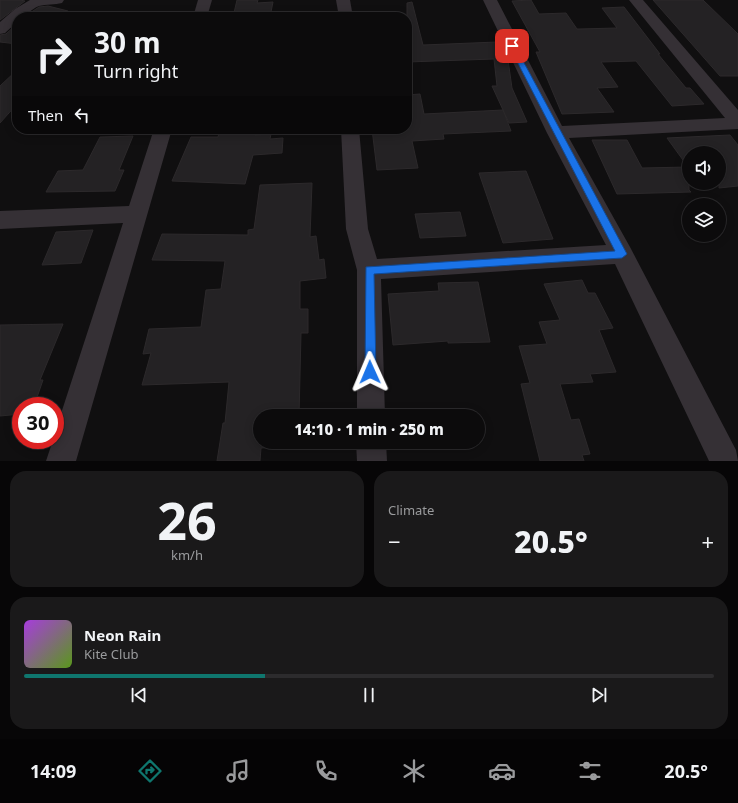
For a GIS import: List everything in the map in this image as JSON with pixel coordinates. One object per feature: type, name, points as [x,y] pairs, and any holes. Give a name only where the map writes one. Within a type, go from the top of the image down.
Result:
[{"type":"street","points":[[2,8],[20,12],[38,1],[57,0]]},
{"type":"street","points":[[201,12],[205,0]]},
{"type":"street","points":[[343,0],[345,12]]},
{"type":"street","points":[[490,0],[556,133],[622,254],[725,461]]},
{"type":"street","points":[[636,0],[738,122]]},
{"type":"street","points":[[0,30],[12,19]]},
{"type":"street","points":[[556,133],[583,130],[703,127],[738,122]]},
{"type":"street","points":[[61,461],[135,214],[161,134]]},
{"type":"street","points":[[350,134],[357,229],[370,270],[371,409]]},
{"type":"street","points":[[0,220],[135,214]]},
{"type":"street","points":[[370,270],[622,254]]},
{"type":"street","points":[[371,449],[372,461]]},
{"type":"building","points":[[0,0],[20,0],[25,1],[0,20]]},
{"type":"building","points":[[237,0],[258,0],[257,3],[273,2],[271,12],[234,12]]},
{"type":"building","points":[[531,0],[539,14],[566,13],[577,29],[617,28],[602,8],[624,7],[660,54],[658,54],[686,88],[690,88],[704,104],[672,106],[636,61],[601,62],[618,87],[597,88],[614,112],[562,114],[536,52],[540,52],[512,1]]},
{"type":"building","points":[[653,0],[703,0],[738,34],[738,76],[720,76]]},
{"type":"building","points":[[412,2],[423,45],[497,42],[504,54],[507,53],[512,88],[527,122],[509,123],[492,86],[497,86],[494,59],[412,62],[412,12],[407,12],[407,3]]},
{"type":"building","points":[[48,6],[68,11],[32,12],[39,7]]},
{"type":"building","points":[[12,29],[12,43],[0,42],[0,35],[6,34]]},
{"type":"building","points":[[12,75],[12,110],[0,123],[0,86]]},
{"type":"building","points":[[420,94],[424,114],[503,110],[511,131],[443,134],[444,139],[412,141],[418,168],[377,170],[373,134],[412,134],[412,95]]},
{"type":"building","points":[[219,134],[271,134],[270,139],[283,138],[282,153],[253,155],[245,184],[172,181],[191,137],[218,137]]},
{"type":"building","points":[[730,135],[738,145],[738,186],[726,187],[726,146],[682,146],[682,159],[667,138]]},
{"type":"building","points":[[133,136],[119,170],[124,170],[115,191],[46,192],[58,171],[83,170],[100,137]]},
{"type":"building","points":[[592,140],[627,140],[642,168],[682,167],[682,190],[689,190],[691,192],[617,194]]},
{"type":"building","points":[[526,171],[553,239],[503,243],[479,173]]},
{"type":"building","points":[[312,183],[310,237],[316,236],[319,260],[324,259],[326,278],[300,281],[300,309],[308,309],[308,333],[301,333],[299,409],[253,409],[253,449],[261,449],[260,461],[217,461],[223,423],[225,423],[229,382],[142,385],[151,353],[143,354],[149,329],[201,327],[206,290],[221,289],[225,261],[152,260],[162,234],[248,235],[248,230],[254,229],[260,185]]},
{"type":"building","points":[[460,212],[466,236],[420,238],[415,214]]},
{"type":"building","points":[[93,230],[81,263],[42,265],[56,232]]},
{"type":"building","points":[[582,280],[588,293],[595,293],[613,328],[599,330],[616,372],[590,374],[593,382],[560,384],[571,420],[579,419],[590,454],[582,455],[584,461],[540,461],[521,384],[530,383],[519,346],[547,344],[539,322],[560,320],[544,284]]},
{"type":"building","points":[[478,282],[490,342],[448,343],[448,341],[393,345],[388,294],[439,291],[438,283]]},
{"type":"building","points":[[63,324],[40,380],[43,380],[37,397],[12,397],[12,415],[0,416],[0,325]]},
{"type":"route","points":[[370,372],[370,270],[622,254],[537,96],[512,46]]}]
